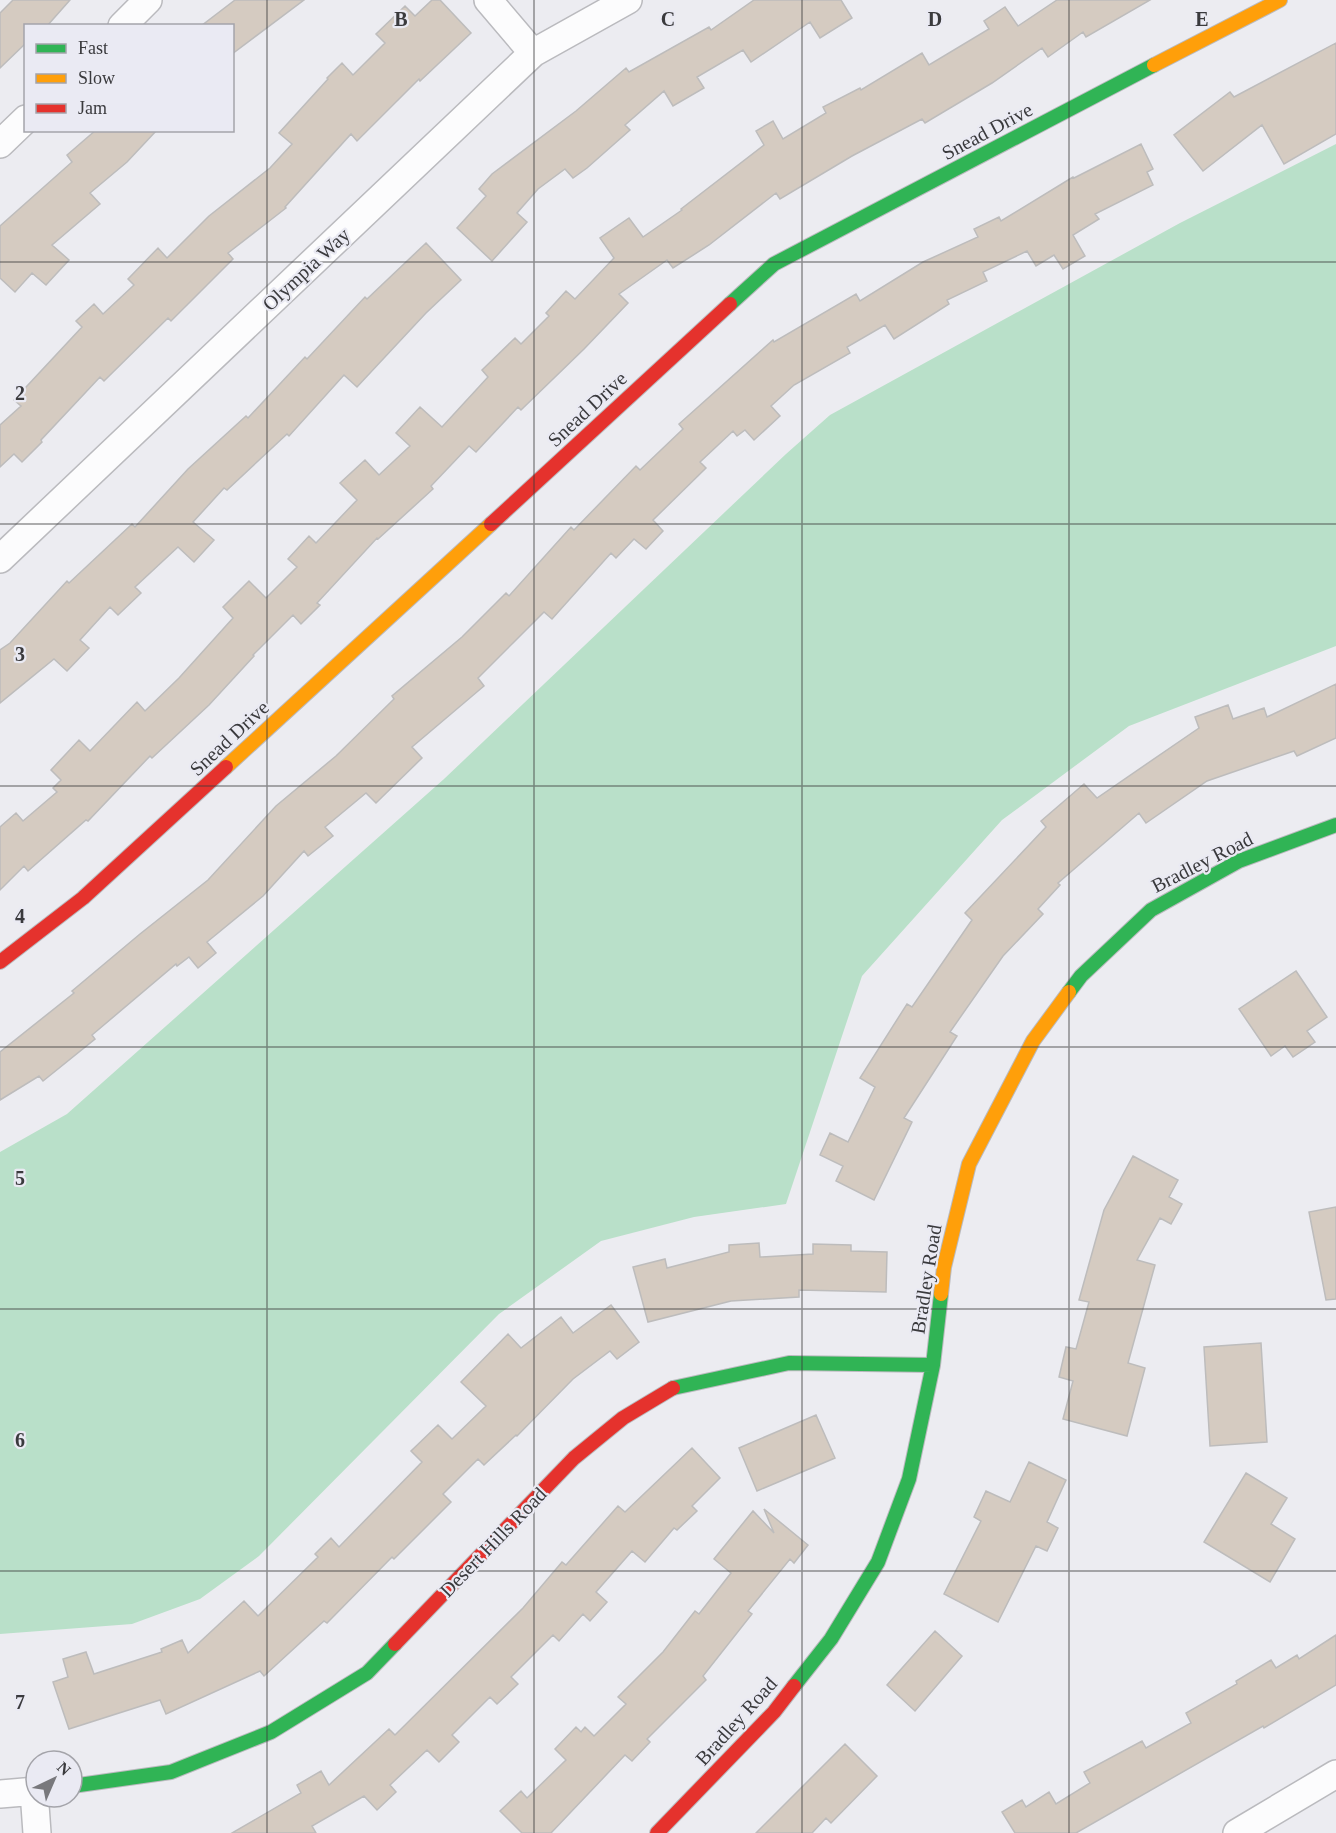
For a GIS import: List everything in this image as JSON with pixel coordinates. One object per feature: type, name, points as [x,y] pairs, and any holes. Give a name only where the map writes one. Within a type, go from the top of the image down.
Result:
[{"type":"street","points":[[124,24],[148,0]]},
{"type":"street","points":[[488,0],[533,53]]},
{"type":"street","name":"Olympia Way","points":[[0,559],[533,53],[628,0]]},
{"type":"street","name":"Snead Drive","points":[[0,962],[83,898],[774,264],[1280,0]]},
{"type":"street","points":[[0,144],[24,121]]},
{"type":"street","name":"Bradley Road","points":[[657,1833],[774,1712],[831,1639],[878,1562],[909,1479],[933,1365],[944,1267],[969,1164],[1034,1041],[1081,976],[1151,910],[1239,861],[1336,825]]},
{"type":"street","name":"Desert Hills Road","points":[[84,1784],[171,1772],[271,1732],[367,1673],[574,1458],[623,1418],[676,1386],[789,1364],[933,1365]]},
{"type":"street","points":[[1237,1833],[1336,1774]]},
{"type":"street","points":[[0,1794],[24,1792]]},
{"type":"street","points":[[36,1809],[37,1833]]},
{"type":"green space","points":[[1336,144],[1336,646],[1129,726],[1002,820],[862,976],[786,1204],[694,1217],[601,1241],[499,1314],[259,1556],[200,1599],[132,1624],[0,1634],[0,1152],[67,1114],[444,779],[786,454],[830,415],[1180,223]]},
{"type":"building","points":[[13,0],[70,0],[49,24],[24,24],[24,45],[0,68],[0,13]]},
{"type":"building","points":[[235,0],[304,0],[234,52],[234,24],[204,24]]},
{"type":"building","points":[[432,0],[440,0],[471,33],[420,81],[419,79],[357,141],[351,134],[286,208],[228,253],[233,259],[171,321],[168,318],[104,381],[100,377],[22,462],[14,454],[0,467],[0,425],[21,406],[14,400],[82,327],[76,321],[94,304],[103,314],[134,285],[128,279],[158,248],[167,258],[209,216],[270,168],[292,144],[279,133],[327,78],[342,63],[353,75],[385,43],[376,34],[405,6],[415,16]]},
{"type":"building","points":[[754,0],[841,0],[852,18],[820,38],[810,22],[751,62],[743,50],[697,77],[704,88],[673,106],[664,91],[625,125],[630,130],[587,168],[573,178],[565,169],[538,189],[517,213],[527,222],[492,261],[457,228],[486,196],[479,189],[492,174],[576,111],[626,68],[629,72],[709,27],[711,30]]},
{"type":"building","points":[[1057,0],[1150,0],[1086,37],[1083,32],[1048,57],[1042,48],[992,83],[925,123],[922,119],[852,156],[780,199],[776,193],[709,245],[673,268],[667,260],[619,294],[628,303],[584,349],[521,410],[518,407],[476,452],[469,446],[431,486],[433,489],[377,538],[317,603],[320,605],[301,624],[293,615],[253,655],[209,705],[152,758],[150,756],[88,821],[86,820],[28,871],[24,866],[0,890],[0,827],[16,813],[23,821],[57,792],[53,788],[61,780],[51,770],[79,740],[90,751],[137,702],[145,711],[179,678],[233,618],[223,607],[249,581],[266,598],[297,567],[288,559],[309,536],[316,543],[357,500],[340,483],[365,460],[379,475],[410,446],[396,433],[420,407],[442,427],[488,377],[482,370],[515,338],[521,344],[549,316],[546,313],[566,291],[575,299],[614,258],[600,238],[629,218],[643,237],[682,210],[764,145],[756,131],[773,121],[783,139],[826,113],[823,107],[860,88],[861,90],[922,53],[929,65],[989,29],[984,21],[1005,7],[1018,26]]},
{"type":"building","points":[[1336,43],[1336,134],[1284,164],[1262,125],[1203,171],[1174,135],[1230,92],[1234,97]]},
{"type":"building","points":[[94,132],[155,132],[127,162],[90,193],[100,204],[52,245],[69,260],[46,285],[32,273],[15,292],[0,278],[0,226],[72,162],[67,155]]},
{"type":"building","points":[[1141,144],[1153,169],[1147,172],[1153,185],[1095,214],[1099,219],[1073,235],[1085,256],[1063,269],[1054,255],[1036,266],[1027,251],[983,272],[987,281],[947,300],[949,304],[894,339],[885,325],[847,347],[850,353],[794,385],[771,406],[780,416],[754,440],[745,430],[737,436],[733,431],[700,462],[706,468],[653,520],[663,531],[646,549],[634,539],[616,558],[611,553],[552,619],[544,612],[478,678],[484,686],[412,747],[422,758],[376,803],[366,793],[325,827],[333,836],[308,856],[304,851],[263,896],[207,942],[216,953],[198,968],[189,957],[177,966],[176,964],[92,1035],[95,1039],[43,1081],[39,1076],[0,1100],[0,1052],[208,880],[276,806],[336,756],[394,699],[392,696],[462,637],[506,593],[509,596],[571,527],[574,530],[636,466],[640,470],[683,429],[679,424],[773,340],[774,342],[856,294],[860,301],[923,262],[978,237],[974,229],[999,217],[1001,221],[1073,177]]},
{"type":"building","points":[[426,243],[461,280],[426,313],[357,387],[344,375],[289,436],[287,434],[227,490],[224,488],[193,522],[214,540],[194,562],[178,547],[135,587],[141,593],[118,615],[110,607],[80,640],[89,648],[67,671],[54,659],[0,703],[0,650],[10,643],[67,581],[69,583],[132,524],[135,527],[188,469],[246,416],[248,418],[365,297],[367,299]]},
{"type":"building","points":[[1336,684],[1336,738],[1297,756],[1294,751],[1207,781],[1146,823],[1139,813],[1058,883],[1060,885],[1038,909],[1043,914],[1003,956],[950,1032],[957,1036],[904,1118],[912,1122],[874,1200],[836,1181],[843,1166],[820,1155],[830,1133],[848,1142],[875,1087],[860,1078],[907,1004],[912,1007],[972,920],[965,913],[1046,827],[1041,821],[1084,784],[1097,798],[1199,728],[1195,717],[1228,705],[1233,719],[1264,708],[1267,717]]},
{"type":"building","points":[[1296,971],[1327,1017],[1307,1031],[1315,1042],[1293,1057],[1285,1046],[1271,1056],[1239,1009]]},
{"type":"building","points":[[1133,1156],[1178,1180],[1169,1197],[1182,1204],[1171,1224],[1160,1218],[1137,1260],[1155,1265],[1128,1363],[1145,1368],[1127,1436],[1063,1419],[1073,1381],[1059,1377],[1066,1347],[1076,1349],[1089,1302],[1079,1300],[1104,1210]]},
{"type":"building","points":[[1336,1207],[1336,1299],[1326,1300],[1309,1212]]},
{"type":"building","points":[[759,1243],[760,1257],[813,1254],[813,1244],[851,1245],[851,1251],[887,1252],[886,1292],[799,1290],[799,1297],[731,1301],[648,1322],[633,1267],[665,1259],[667,1268],[729,1252],[729,1245]]},
{"type":"building","points":[[611,1305],[639,1342],[617,1359],[610,1351],[573,1379],[517,1436],[484,1465],[478,1459],[443,1494],[451,1502],[394,1559],[392,1557],[327,1623],[324,1621],[264,1676],[260,1671],[166,1714],[160,1700],[69,1729],[53,1682],[68,1677],[63,1659],[86,1652],[94,1674],[162,1652],[161,1649],[182,1640],[188,1653],[244,1601],[258,1616],[318,1557],[315,1554],[331,1538],[339,1547],[422,1462],[411,1451],[438,1425],[452,1439],[486,1406],[461,1382],[508,1334],[521,1348],[561,1317],[573,1333]]},
{"type":"building","points":[[1261,1343],[1267,1442],[1210,1446],[1204,1347]]},
{"type":"building","points":[[816,1415],[835,1458],[757,1491],[739,1448]]},
{"type":"building","points":[[692,1448],[720,1478],[692,1506],[697,1511],[677,1530],[674,1528],[645,1562],[632,1551],[596,1592],[607,1602],[590,1621],[583,1614],[559,1641],[553,1635],[511,1677],[518,1684],[497,1704],[490,1697],[452,1735],[459,1742],[439,1762],[427,1750],[390,1785],[396,1792],[377,1810],[364,1796],[312,1826],[316,1833],[232,1833],[301,1793],[297,1785],[321,1771],[329,1785],[389,1729],[395,1735],[523,1608],[562,1562],[566,1565],[618,1506],[625,1512]]},
{"type":"building","points":[[1029,1462],[1066,1480],[1047,1522],[1058,1528],[1047,1551],[1036,1546],[998,1622],[944,1594],[981,1521],[974,1517],[986,1491],[1010,1502]]},
{"type":"building","points":[[1246,1473],[1287,1498],[1271,1524],[1295,1539],[1270,1582],[1204,1542]]},
{"type":"building","points":[[764,1509],[808,1545],[794,1563],[790,1559],[748,1611],[752,1614],[703,1676],[706,1680],[647,1739],[650,1742],[632,1761],[625,1755],[551,1833],[522,1833],[500,1811],[521,1791],[527,1798],[566,1760],[555,1749],[576,1727],[581,1732],[585,1727],[594,1736],[626,1704],[618,1697],[663,1652],[695,1611],[699,1614],[731,1573],[714,1559],[753,1511],[774,1533]]},
{"type":"building","points":[[935,1631],[962,1656],[915,1711],[887,1685]]},
{"type":"building","points":[[1336,1635],[1336,1685],[1076,1833],[1015,1833],[1002,1812],[1022,1800],[1026,1807],[1049,1792],[1056,1804],[1090,1783],[1084,1772],[1142,1741],[1146,1748],[1191,1723],[1186,1713],[1237,1684],[1236,1681],[1271,1660],[1276,1668],[1297,1655],[1299,1659]]},
{"type":"building","points":[[845,1744],[877,1776],[831,1823],[826,1818],[812,1833],[756,1833]]},
{"type":"traffic: fast","points":[[730,304],[774,264],[1154,65]]},
{"type":"traffic: fast","points":[[1069,992],[1081,976],[1151,910],[1239,861],[1336,825]]},
{"type":"traffic: fast","points":[[794,1686],[831,1639],[878,1562],[909,1479],[933,1365],[941,1294]]},
{"type":"traffic: fast","points":[[673,1388],[789,1363],[933,1365]]},
{"type":"traffic: fast","points":[[84,1784],[171,1772],[271,1732],[367,1673],[395,1644]]},
{"type":"traffic: slow","points":[[1154,65],[1280,0]]},
{"type":"traffic: slow","points":[[226,767],[491,524]]},
{"type":"traffic: slow","points":[[941,1294],[944,1267],[969,1164],[1033,1041],[1069,992]]},
{"type":"traffic: jam","points":[[491,524],[730,304]]},
{"type":"traffic: jam","points":[[0,962],[83,898],[226,767]]},
{"type":"traffic: jam","points":[[395,1644],[574,1458],[623,1418],[673,1388]]},
{"type":"traffic: jam","points":[[657,1833],[774,1712],[794,1686]]}]
